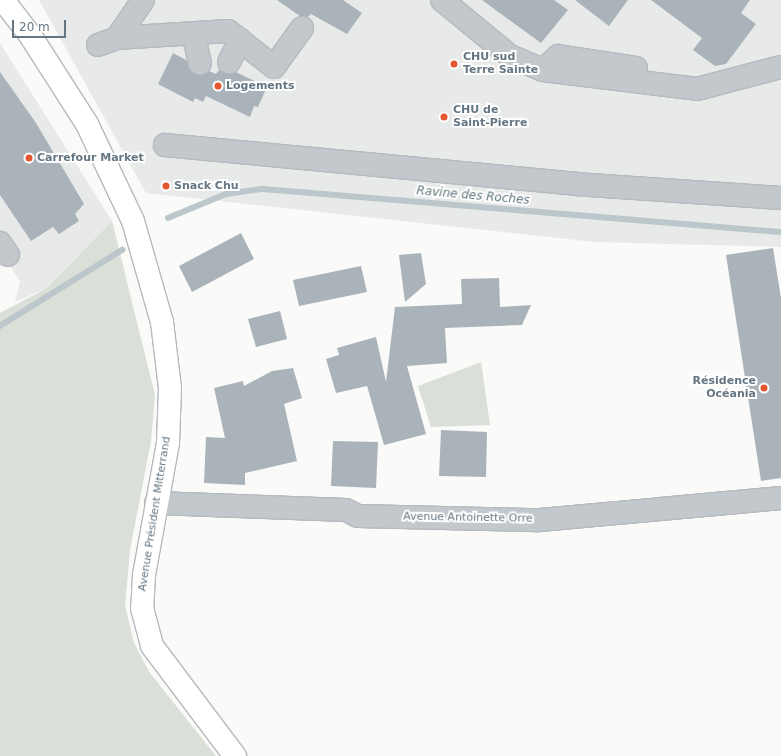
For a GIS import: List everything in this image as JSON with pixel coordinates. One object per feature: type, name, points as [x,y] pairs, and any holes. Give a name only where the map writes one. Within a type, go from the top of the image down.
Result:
[{"type":"main road","name":"Avenue Président Mitterrand","points":[[3,0],[30,35],[86,124],[111,172],[133,220],[162,322],[170,388],[168,444],[156,503],[142,608],[152,646],[235,756]]},
{"type":"main road","name":"Avenue Président Mitterrand","points":[[14,0],[30,35]]},
{"type":"street","points":[[143,0],[108,42],[193,33],[228,31],[274,67],[302,28]]},
{"type":"street","points":[[442,0],[510,56],[543,70],[697,89],[781,67]]},
{"type":"street","points":[[193,33],[200,63]]},
{"type":"street","points":[[230,62],[240,40]]},
{"type":"street","points":[[165,145],[575,184],[781,198]]},
{"type":"street","name":"Avenue Antoinette Orre","points":[[156,503],[346,510],[358,516],[540,520],[781,498]]},
{"type":"shaded area","name":"CHU de Saint-Pierre","points":[[39,0],[781,0],[781,247],[595,242],[146,193]]},
{"type":"shaded area","points":[[0,43],[112,221],[47,288],[15,302],[20,281],[0,251]]},
{"type":"shaded area","points":[[112,221],[155,395],[151,441],[130,550],[125,606],[134,643],[150,673],[216,756],[0,756],[0,313],[47,288]]},
{"type":"shaded area","points":[[481,362],[490,425],[431,427],[418,386]]},
{"type":"building","points":[[277,0],[343,0],[362,13],[347,34],[311,14],[308,17],[300,16]]},
{"type":"building","points":[[482,0],[554,0],[568,10],[541,43]]},
{"type":"building","points":[[575,0],[628,0],[609,26]]},
{"type":"building","points":[[651,0],[750,0],[741,13],[756,24],[726,64],[715,66],[693,50],[702,38]]},
{"type":"building","name":"Logements","points":[[173,53],[186,60],[196,75],[209,71],[216,74],[219,70],[229,74],[236,72],[267,87],[258,107],[254,106],[250,117],[206,96],[203,102],[195,98],[193,102],[158,84]]},
{"type":"building","name":"Carrefour Market","points":[[0,72],[36,123],[84,204],[75,214],[79,221],[59,234],[53,227],[31,241],[0,195]]},
{"type":"building","points":[[241,233],[254,259],[192,292],[179,266]]},
{"type":"building","name":"Résidence Océania","points":[[773,248],[781,298],[781,478],[761,481],[726,255]]},
{"type":"building","points":[[421,253],[426,284],[405,302],[399,255]]},
{"type":"building","points":[[361,266],[367,292],[299,306],[293,280]]},
{"type":"building","points":[[499,278],[500,307],[531,305],[522,325],[445,328],[447,363],[407,366],[426,434],[384,445],[367,386],[336,393],[326,359],[339,355],[337,348],[376,337],[386,382],[395,307],[462,304],[461,279]]},
{"type":"building","points":[[280,311],[287,339],[256,347],[248,319]]},
{"type":"building","points":[[293,368],[302,398],[284,404],[297,461],[245,473],[245,485],[204,483],[206,437],[225,438],[214,388],[243,381],[244,386],[272,371]]},
{"type":"building","points":[[441,430],[487,432],[486,477],[439,476]]},
{"type":"building","points":[[333,441],[378,442],[376,488],[331,486]]},
{"type":"waterway","name":"Ravine des Roches","points":[[168,218],[226,194],[263,189],[781,232]]},
{"type":"waterway","name":"Ravine des Roches","points":[[0,326],[122,250]]},
{"type":"place","name":"CHU sud Terre Sainte","points":[[454,64]]},
{"type":"place","name":"Logements","points":[[218,86]]},
{"type":"place","name":"CHU de Saint-Pierre","points":[[444,117]]},
{"type":"place","name":"Carrefour Market","points":[[29,158]]},
{"type":"place","name":"Snack Chu","points":[[166,186]]},
{"type":"place","name":"Résidence Océania","points":[[764,388]]}]
